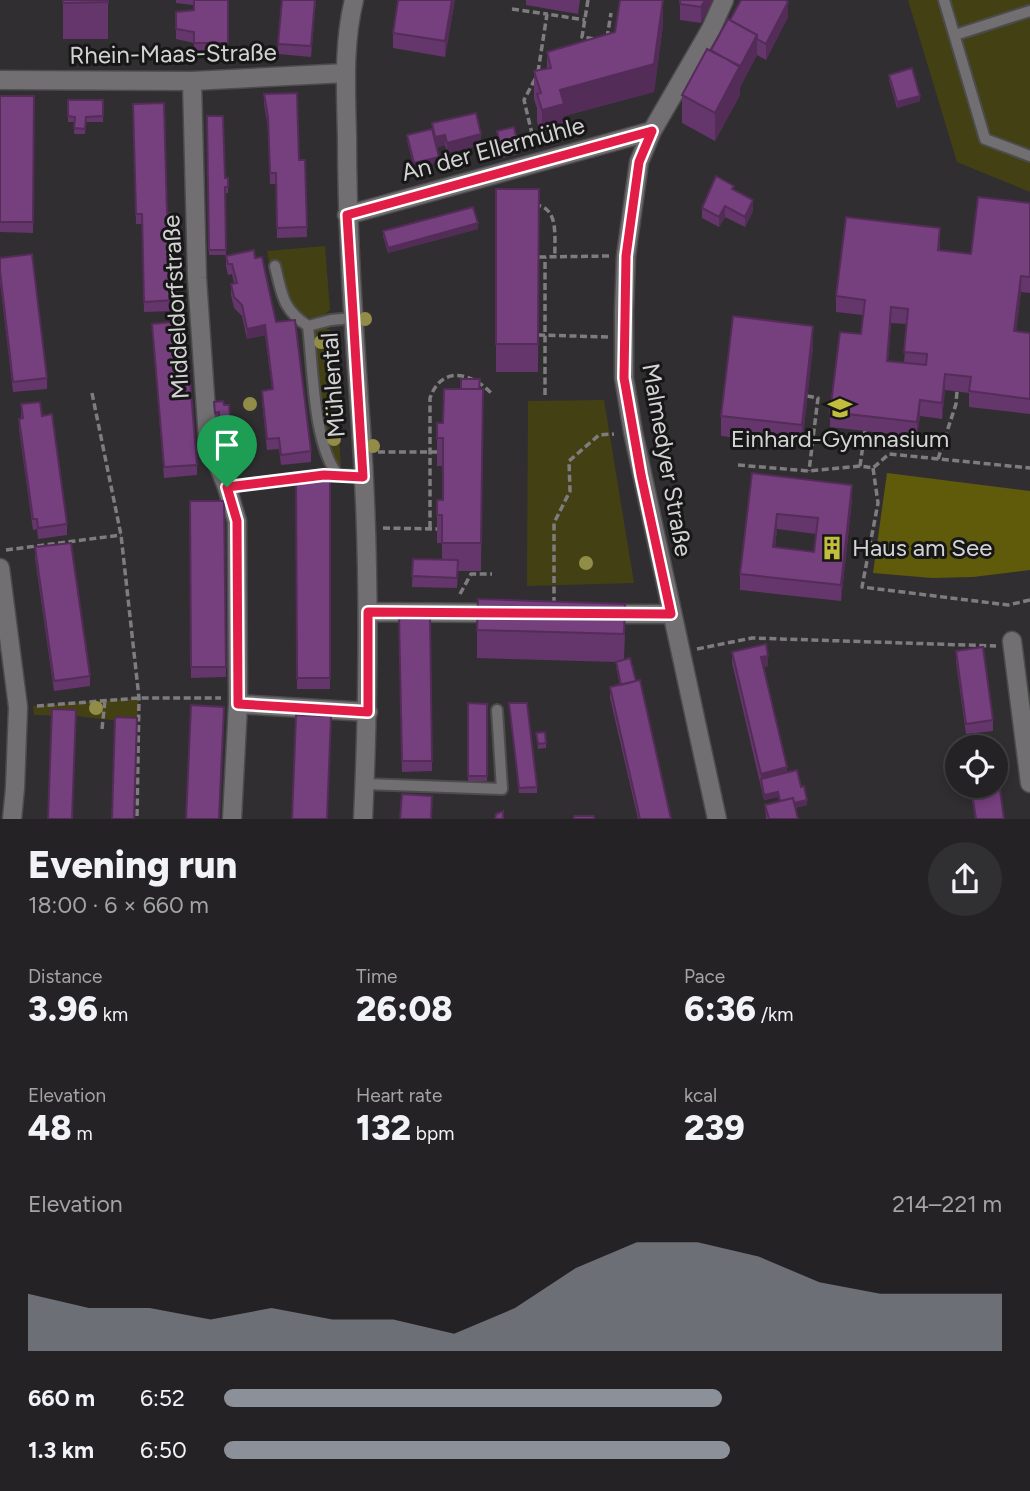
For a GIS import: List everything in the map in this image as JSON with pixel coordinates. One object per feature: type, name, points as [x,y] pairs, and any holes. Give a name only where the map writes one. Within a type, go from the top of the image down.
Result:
[{"type":"street","name":"Mühlental","points":[[354,0],[346,73],[347,215],[363,477],[368,612],[368,712],[363,819]]},
{"type":"street","name":"Malmedyer Straße","points":[[717,819],[633,432],[624,378],[624,337],[626,256],[639,162],[652,131],[711,29],[724,0]]},
{"type":"street","name":"Rhein-Maas-Straße","points":[[0,80],[192,81],[346,73]]},
{"type":"street","name":"Middeldorfstraße","points":[[192,81],[197,278],[208,440],[237,521],[237,701],[232,819]]},
{"type":"street","name":"An der Ellermühle","points":[[347,215],[652,131]]},
{"type":"street","points":[[0,568],[18,707],[12,819]]},
{"type":"street","points":[[368,612],[517,613]]},
{"type":"street","points":[[554,614],[671,614]]},
{"type":"street","points":[[1012,644],[1030,783]]},
{"type":"street","points":[[237,701],[368,712]]},
{"type":"lane","points":[[944,0],[985,139],[1029,155]]},
{"type":"lane","points":[[955,35],[1030,11]]},
{"type":"lane","points":[[275,266],[283,296],[293,316],[308,326],[353,318]]},
{"type":"lane","points":[[308,326],[321,441],[330,465],[338,475],[363,477]]},
{"type":"lane","points":[[365,784],[502,789],[497,710]]},
{"type":"path","points":[[588,0],[582,37],[607,41],[611,13]]},
{"type":"path","points":[[512,9],[584,20]]},
{"type":"path","points":[[547,14],[537,75],[524,100],[533,138],[550,158]]},
{"type":"path","points":[[525,205],[542,205],[551,212],[554,219],[555,257]]},
{"type":"path","points":[[538,257],[626,256]]},
{"type":"path","points":[[545,257],[545,395]]},
{"type":"path","points":[[538,335],[624,337]]},
{"type":"path","points":[[430,528],[430,398],[434,388],[447,377],[466,376],[485,386],[493,396]]},
{"type":"path","points":[[939,459],[956,404],[957,391]]},
{"type":"path","points":[[92,393],[121,535],[139,698],[137,819]]},
{"type":"path","points":[[807,396],[818,398],[809,471]]},
{"type":"path","points":[[860,466],[865,431]]},
{"type":"path","points":[[554,614],[554,523],[570,491],[569,461],[599,435],[633,432]]},
{"type":"path","points":[[394,452],[437,452]]},
{"type":"path","points":[[738,465],[809,471],[860,466],[873,468],[889,454],[1030,468]]},
{"type":"path","points":[[873,468],[878,503],[862,587],[1008,605],[1030,600]]},
{"type":"path","points":[[789,481],[790,470]]},
{"type":"path","points":[[227,487],[338,475]]},
{"type":"path","points":[[397,528],[437,529]]},
{"type":"path","points":[[0,550],[121,535]]},
{"type":"path","points":[[459,596],[471,574],[492,574]]},
{"type":"path","points":[[680,652],[752,638],[1012,644]]},
{"type":"path","points":[[18,707],[139,698],[237,701]]},
{"type":"path","points":[[102,729],[105,700]]},
{"type":"shaded area","points":[[908,0],[1030,0],[1030,192],[957,162]]},
{"type":"shaded area","points":[[325,246],[330,310],[322,316],[310,318],[297,311],[270,266],[267,251]]},
{"type":"shaded area","points":[[324,327],[332,331],[341,466],[334,459],[329,446],[318,387],[313,338],[316,330]]},
{"type":"shaded area","points":[[604,400],[634,583],[527,586],[528,401]]},
{"type":"shaded area","points":[[887,473],[1030,491],[1030,570],[973,577],[932,578],[873,573]]},
{"type":"shaded area","points":[[139,698],[137,723],[76,716],[34,715],[33,706]]},
{"type":"building","points":[[63,0],[108,0],[108,2],[63,3]]},
{"type":"building","points":[[194,0],[228,0],[228,43],[194,43],[194,32],[176,29],[176,12],[194,10]]},
{"type":"building","points":[[282,0],[315,0],[311,46],[278,44]]},
{"type":"building","points":[[398,0],[452,0],[445,41],[393,33]]},
{"type":"building","points":[[620,0],[663,0],[654,64],[560,90],[564,104],[542,110],[537,94],[541,93],[534,71],[551,68],[547,52],[615,32]]},
{"type":"building","points":[[680,0],[705,0],[701,7],[680,4]]},
{"type":"building","points":[[741,0],[788,2],[766,44],[757,39],[757,35],[730,20]]},
{"type":"building","points":[[728,19],[757,35],[740,67],[711,50]]},
{"type":"building","points":[[707,49],[740,66],[715,113],[682,95]]},
{"type":"building","points":[[912,68],[920,96],[897,102],[889,75]]},
{"type":"building","points":[[297,93],[299,160],[305,160],[307,227],[277,228],[276,173],[270,173],[268,117],[264,94]]},
{"type":"building","points":[[0,96],[34,96],[33,222],[0,222]]},
{"type":"building","points":[[68,100],[103,100],[103,116],[86,117],[85,129],[74,128],[75,117],[68,116]]},
{"type":"building","points":[[164,103],[167,213],[172,213],[175,300],[144,302],[142,214],[136,214],[133,104]]},
{"type":"building","points":[[476,113],[481,134],[447,143],[445,135],[435,137],[432,123]]},
{"type":"building","points":[[207,116],[223,116],[225,178],[228,178],[228,187],[225,187],[226,250],[209,250]]},
{"type":"building","points":[[514,127],[519,149],[502,153],[497,131]]},
{"type":"building","points":[[432,129],[439,157],[414,163],[407,135]]},
{"type":"building","points":[[716,176],[734,186],[732,189],[753,200],[745,217],[725,206],[719,217],[702,208]]},
{"type":"building","points":[[496,189],[539,189],[538,344],[496,344]]},
{"type":"building","points":[[978,197],[1030,203],[1030,277],[1021,276],[1014,331],[1030,333],[1030,399],[969,391],[971,377],[945,374],[942,403],[920,400],[917,422],[830,412],[840,332],[861,334],[865,300],[836,296],[846,217],[940,228],[938,250],[971,254]],"holes":[[[891,307],[908,309],[904,352],[927,354],[926,365],[887,361]]]},
{"type":"building","points":[[473,207],[478,223],[388,248],[383,231]]},
{"type":"building","points":[[254,250],[255,258],[262,257],[276,322],[295,320],[311,451],[281,455],[279,438],[267,439],[262,391],[273,389],[265,325],[247,329],[242,305],[234,297],[231,284],[237,283],[232,264],[228,264],[226,256]]},
{"type":"building","points":[[32,254],[47,378],[13,382],[0,258]]},
{"type":"building","points":[[733,316],[813,326],[802,425],[721,416]]},
{"type":"building","points":[[181,321],[182,333],[186,333],[197,465],[164,467],[152,324]]},
{"type":"building","points":[[461,379],[480,379],[479,389],[461,389]]},
{"type":"building","points":[[444,389],[483,389],[481,543],[442,543],[442,515],[437,515],[437,500],[443,500],[443,438],[437,438],[437,423],[443,423]]},
{"type":"building","points":[[223,401],[224,405],[229,405],[230,416],[219,417],[219,412],[215,413],[214,402]]},
{"type":"building","points":[[40,402],[42,416],[52,414],[67,524],[38,528],[37,519],[33,519],[19,419],[23,418],[21,404]]},
{"type":"building","name":"Haus am See","points":[[752,473],[852,485],[841,585],[740,574]],"holes":[[[777,514],[818,518],[814,552],[773,547]]]},
{"type":"building","points":[[296,477],[330,477],[330,678],[297,678]]},
{"type":"building","points":[[190,501],[224,501],[226,667],[191,667]]},
{"type":"building","points":[[71,543],[90,676],[54,681],[35,547]]},
{"type":"building","points":[[413,559],[458,560],[457,578],[412,576]]},
{"type":"building","points":[[478,599],[625,604],[624,634],[477,630]]},
{"type":"building","points":[[399,615],[430,615],[432,761],[402,761]]},
{"type":"building","points":[[766,644],[768,656],[761,657],[787,767],[761,774],[732,652]]},
{"type":"building","points":[[983,647],[993,720],[966,724],[956,651]]},
{"type":"building","points":[[630,658],[636,681],[621,685],[616,662]]},
{"type":"building","points":[[640,680],[671,819],[640,819],[610,687]]},
{"type":"building","points":[[468,703],[487,704],[487,776],[468,776]]},
{"type":"building","points":[[509,703],[527,703],[537,787],[519,788]]},
{"type":"building","points":[[191,705],[224,707],[219,819],[186,819]]},
{"type":"building","points":[[52,709],[76,710],[72,819],[48,819]]},
{"type":"building","points":[[296,715],[331,716],[327,819],[292,819]]},
{"type":"building","points":[[115,717],[137,718],[134,819],[112,819]]},
{"type":"building","points":[[545,732],[546,743],[538,744],[536,733]]},
{"type":"building","points":[[797,770],[807,800],[794,803],[793,798],[780,801],[778,792],[764,795],[761,779]]},
{"type":"building","points":[[402,794],[432,796],[431,819],[400,819]]},
{"type":"building","points":[[793,798],[798,819],[769,819],[765,805]]},
{"type":"building","points":[[973,798],[1001,798],[1004,819],[976,819]]},
{"type":"building","points":[[503,811],[503,819],[495,819],[496,814]]},
{"type":"building","points":[[574,816],[594,816],[594,819],[574,819]]},
{"type":"place","name":"Einhard-Gymnasium","points":[[840,408]]},
{"type":"place","name":"Haus am See","points":[[832,548]]},
{"type":"route","points":[[652,131],[639,162],[632,202],[626,256],[624,378],[641,475],[671,614],[368,612],[368,712],[238,704],[237,521],[227,487],[324,475],[363,477],[347,215],[652,131]]}]
